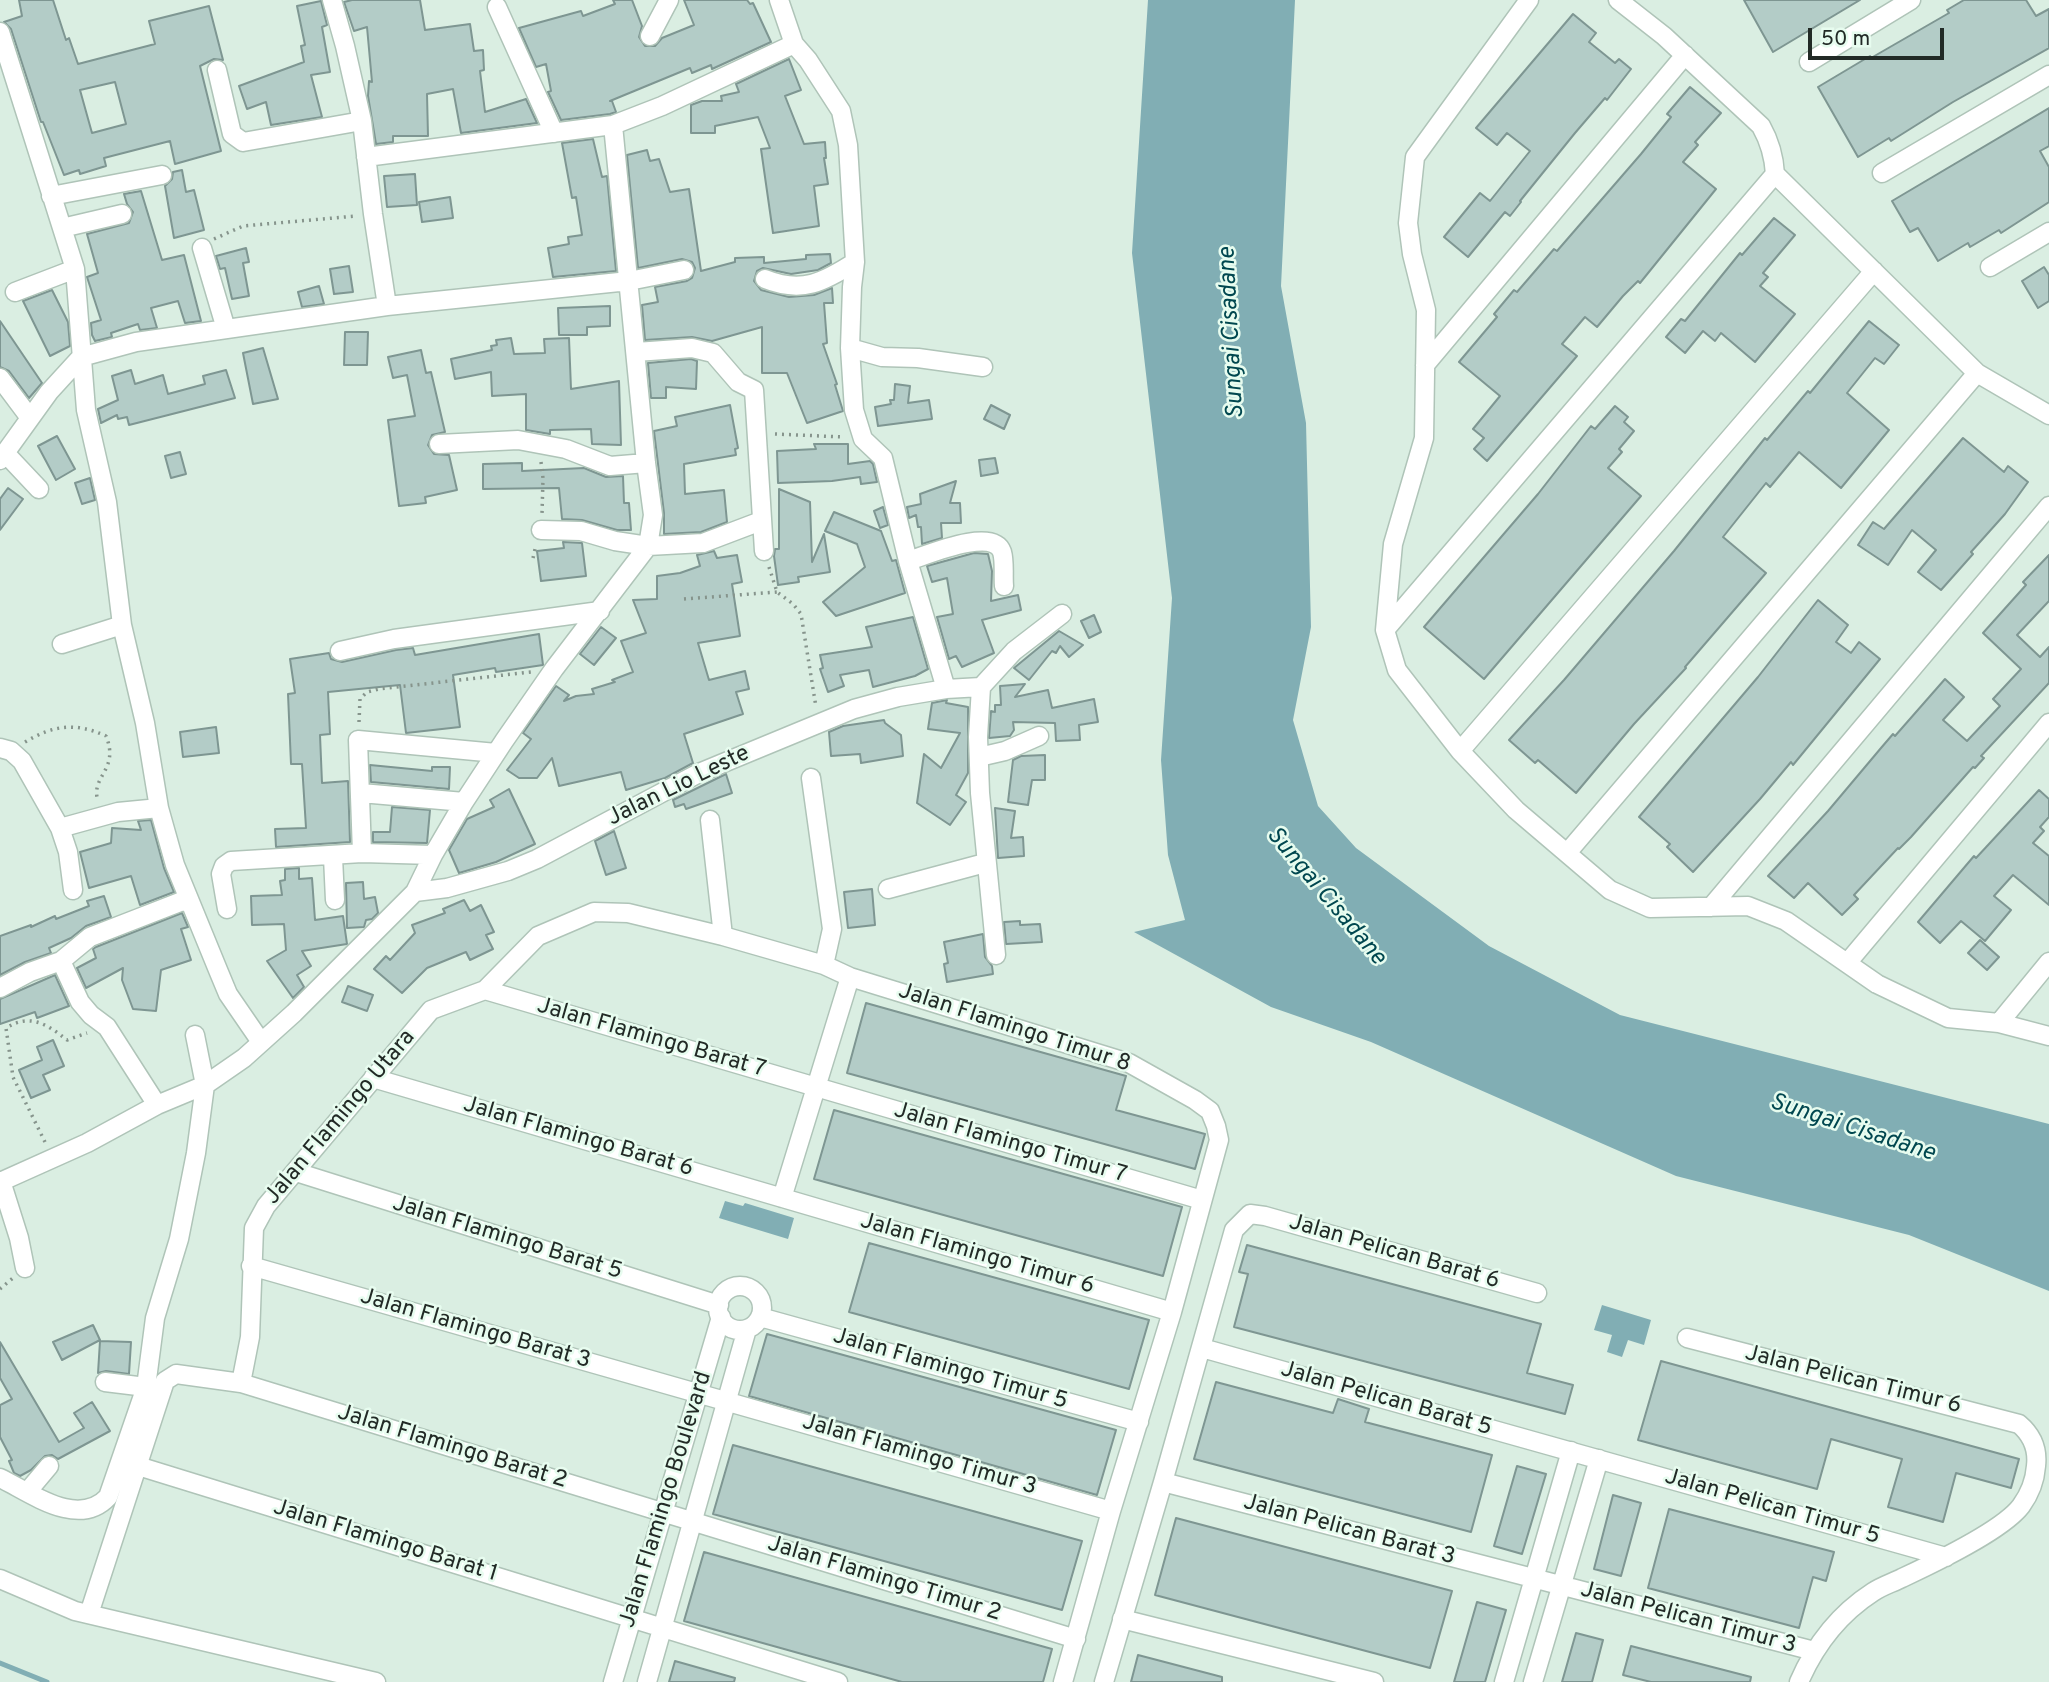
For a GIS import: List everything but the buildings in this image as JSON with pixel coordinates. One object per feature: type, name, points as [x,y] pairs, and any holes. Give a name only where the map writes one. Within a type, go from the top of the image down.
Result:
[{"type":"street","points":[[332,0],[362,121],[387,306]]},
{"type":"street","points":[[650,36],[669,0]]},
{"type":"street","points":[[779,0],[794,44],[808,60],[841,111],[848,145],[855,262],[850,348],[854,410],[863,439],[883,458],[908,561],[946,689]]},
{"type":"street","points":[[1529,0],[1415,157],[1408,223],[1412,254],[1426,310],[1424,439],[1393,544],[1385,630],[1397,670],[1460,751],[1516,810],[1610,890],[1650,908],[1748,906],[1786,921],[1877,984],[1948,1018],[1999,1023],[2049,1036]]},
{"type":"street","points":[[1618,0],[1685,55],[1761,126],[1774,157],[1775,174],[1977,373],[2049,415]]},
{"type":"street","points":[[1809,62],[1911,0]]},
{"type":"street","points":[[497,7],[554,133]]},
{"type":"street","points":[[1,42],[75,269],[86,410],[111,521],[122,625],[145,723],[159,808],[175,865],[228,994],[261,1042]]},
{"type":"street","points":[[366,157],[613,125],[662,106],[794,44]]},
{"type":"street","points":[[1425,365],[1685,55]]},
{"type":"street","points":[[217,70],[232,134],[243,142],[362,121]]},
{"type":"street","points":[[1882,173],[2049,75]]},
{"type":"street","points":[[25,1268],[19,1238],[0,1182],[87,1143],[157,1105],[205,1085],[243,1058],[294,1013],[415,892],[433,855],[496,753],[554,669],[648,546],[653,515],[613,125]]},
{"type":"street","points":[[1385,630],[1775,174]]},
{"type":"street","points":[[51,196],[162,175]]},
{"type":"street","points":[[62,229],[122,214]]},
{"type":"street","points":[[1990,267],[2049,232]]},
{"type":"street","points":[[202,248],[226,329]]},
{"type":"street","points":[[765,279],[789,286],[806,286],[827,280],[855,262]]},
{"type":"street","points":[[15,292],[75,269]]},
{"type":"street","points":[[39,489],[3,457],[49,391],[81,357],[135,342],[387,306],[629,281],[684,270]]},
{"type":"street","points":[[1460,751],[1874,271]]},
{"type":"street","points":[[636,352],[692,348],[713,354],[738,382],[754,390],[764,551]]},
{"type":"street","points":[[850,348],[882,357],[918,358],[983,367]]},
{"type":"street","points":[[1567,853],[1977,373]]},
{"type":"street","points":[[0,378],[30,418]]},
{"type":"street","points":[[439,444],[518,440],[566,449],[610,466],[646,463]]},
{"type":"street","points":[[1710,907],[2049,506]]},
{"type":"street","points":[[541,530],[581,531],[615,541],[648,546],[704,542],[761,521]]},
{"type":"street","points":[[908,561],[970,541],[988,542],[997,545],[1002,552],[1004,586]]},
{"type":"street","points":[[340,651],[394,639],[600,611]]},
{"type":"street","points":[[996,956],[985,863],[979,757],[981,687],[1014,651],[1062,614]]},
{"type":"street","points":[[62,644],[122,625]]},
{"type":"street","name":"Jalan Lio Leste","points":[[415,892],[447,888],[518,867],[699,773],[854,709],[898,697],[946,689],[981,687]]},
{"type":"street","points":[[1848,962],[2049,723]]},
{"type":"street","points":[[979,757],[1005,751],[1039,736]]},
{"type":"street","points":[[362,853],[358,740],[496,753]]},
{"type":"street","points":[[5,749],[22,761],[60,828],[68,852],[73,890]]},
{"type":"street","points":[[811,778],[832,929],[824,965]]},
{"type":"street","points":[[361,793],[464,802]]},
{"type":"street","points":[[60,828],[104,815],[159,808]]},
{"type":"street","points":[[710,820],[723,936]]},
{"type":"street","points":[[227,909],[221,874],[224,866],[231,861],[362,853],[433,855]]},
{"type":"street","points":[[333,856],[335,900]]},
{"type":"street","points":[[888,889],[985,863]]},
{"type":"street","points":[[0,988],[30,972],[61,961],[90,937],[180,902],[189,901]]},
{"type":"street","name":"Jalan Flamingo Utara","points":[[241,1383],[250,1337],[254,1228],[266,1206],[431,1010],[485,990],[538,936],[594,912],[628,913],[723,936]]},
{"type":"street","name":"Jalan Flamingo Timur 8","points":[[723,936],[824,965],[850,977],[1129,1063],[1210,1111],[1219,1140],[1202,1200]]},
{"type":"street","points":[[61,961],[80,1002],[107,1027],[157,1105]]},
{"type":"street","points":[[1999,1023],[2049,962]]},
{"type":"street","points":[[782,1198],[850,977]]},
{"type":"street","name":"Jalan Flamingo Barat 7","points":[[485,990],[818,1087]]},
{"type":"street","points":[[0,1478],[65,1509],[82,1511],[101,1504],[108,1496],[146,1387],[155,1318],[182,1227],[196,1153],[205,1085],[195,1035]]},
{"type":"street","name":"Jalan Flamingo Barat 6","points":[[373,1078],[782,1198]]},
{"type":"street","name":"Jalan Flamingo Timur 7","points":[[818,1087],[1202,1200]]},
{"type":"street","name":"Jalan Flamingo Barat 5","points":[[296,1172],[720,1311]]},
{"type":"street","name":"Jalan Flamingo Timur 6","points":[[782,1198],[1172,1312]]},
{"type":"street","points":[[1063,1682],[1111,1511],[1172,1312],[1202,1200]]},
{"type":"street","name":"Jalan Pelican Barat 6","points":[[1202,1348],[1234,1230],[1250,1214],[1537,1293]]},
{"type":"street","name":"Jalan Flamingo Barat 3","points":[[251,1266],[726,1402]]},
{"type":"street","points":[[746,1287],[760,1299],[754,1323],[734,1329],[720,1311],[720,1299],[728,1290],[746,1287]]},
{"type":"street","name":"Jalan Flamingo Boulevard","points":[[613,1682],[720,1311]]},
{"type":"street","name":"Jalan Flamingo Boulevard","points":[[647,1682],[726,1402],[754,1323]]},
{"type":"street","name":"Jalan Flamingo Timur 5","points":[[754,1323],[1139,1422]]},
{"type":"street","name":"Jalan Pelican Timur 6","points":[[1687,1338],[2019,1424],[2030,1433],[2037,1463],[2034,1480],[2020,1507],[2003,1522],[1946,1557]]},
{"type":"street","points":[[1104,1682],[1202,1348]]},
{"type":"street","name":"Jalan Pelican Barat 5","points":[[1202,1348],[1599,1459]]},
{"type":"street","points":[[89,1614],[165,1381],[176,1374],[241,1383]]},
{"type":"street","points":[[105,1382],[146,1387]]},
{"type":"street","name":"Jalan Flamingo Barat 2","points":[[241,1383],[692,1521]]},
{"type":"street","name":"Jalan Flamingo Timur 3","points":[[726,1402],[1111,1511]]},
{"type":"street","points":[[1504,1682],[1571,1451]]},
{"type":"street","points":[[1533,1682],[1599,1459]]},
{"type":"street","name":"Jalan Pelican Timur 5","points":[[1599,1459],[1946,1557]]},
{"type":"street","points":[[28,1491],[49,1466]]},
{"type":"street","name":"Jalan Flamingo Barat 1","points":[[138,1466],[838,1682]]},
{"type":"street","name":"Jalan Pelican Barat 3","points":[[1163,1482],[1562,1586]]},
{"type":"street","name":"Jalan Flamingo Timur 2","points":[[692,1521],[1076,1639]]},
{"type":"street","points":[[1799,1682],[1814,1651],[1837,1619],[1874,1591],[1946,1557]]},
{"type":"street","points":[[0,1579],[75,1611],[376,1682]]},
{"type":"street","name":"Jalan Pelican Timur 3","points":[[1562,1586],[1814,1651]]},
{"type":"street","points":[[1122,1619],[1374,1682]]},
{"type":"path","points":[[202,248],[220,234],[243,226],[373,214]]},
{"type":"path","points":[[757,433],[863,439]]},
{"type":"path","points":[[538,443],[543,478],[541,530]]},
{"type":"path","points":[[764,551],[777,592],[802,614],[818,723]]},
{"type":"path","points":[[684,599],[777,592]]},
{"type":"path","points":[[358,740],[359,699],[367,692],[554,669]]},
{"type":"path","points":[[5,749],[60,727],[80,726],[106,736],[110,745],[111,761],[96,787],[104,815]]},
{"type":"path","points":[[52,1157],[12,1077],[6,1028],[14,1023],[34,1020],[48,1025],[67,1040],[107,1027]]},
{"type":"water","name":"Sungai Cisadane","points":[[1148,0],[1295,0],[1281,286],[1306,423],[1311,627],[1293,720],[1318,806],[1356,848],[1489,946],[1620,1015],[2049,1124],[2049,1291],[1909,1235],[1676,1176],[1371,1042],[1271,1007],[1134,932],[1185,920],[1168,855],[1161,760],[1172,598],[1132,253]]},
{"type":"water","points":[[725,1201],[743,1206],[745,1203],[794,1218],[788,1239],[719,1218]]},
{"type":"water","points":[[1602,1305],[1651,1320],[1644,1345],[1628,1340],[1622,1357],[1607,1352],[1612,1335],[1594,1330]]},
{"type":"waterway","points":[[0,1663],[47,1682]]}]
